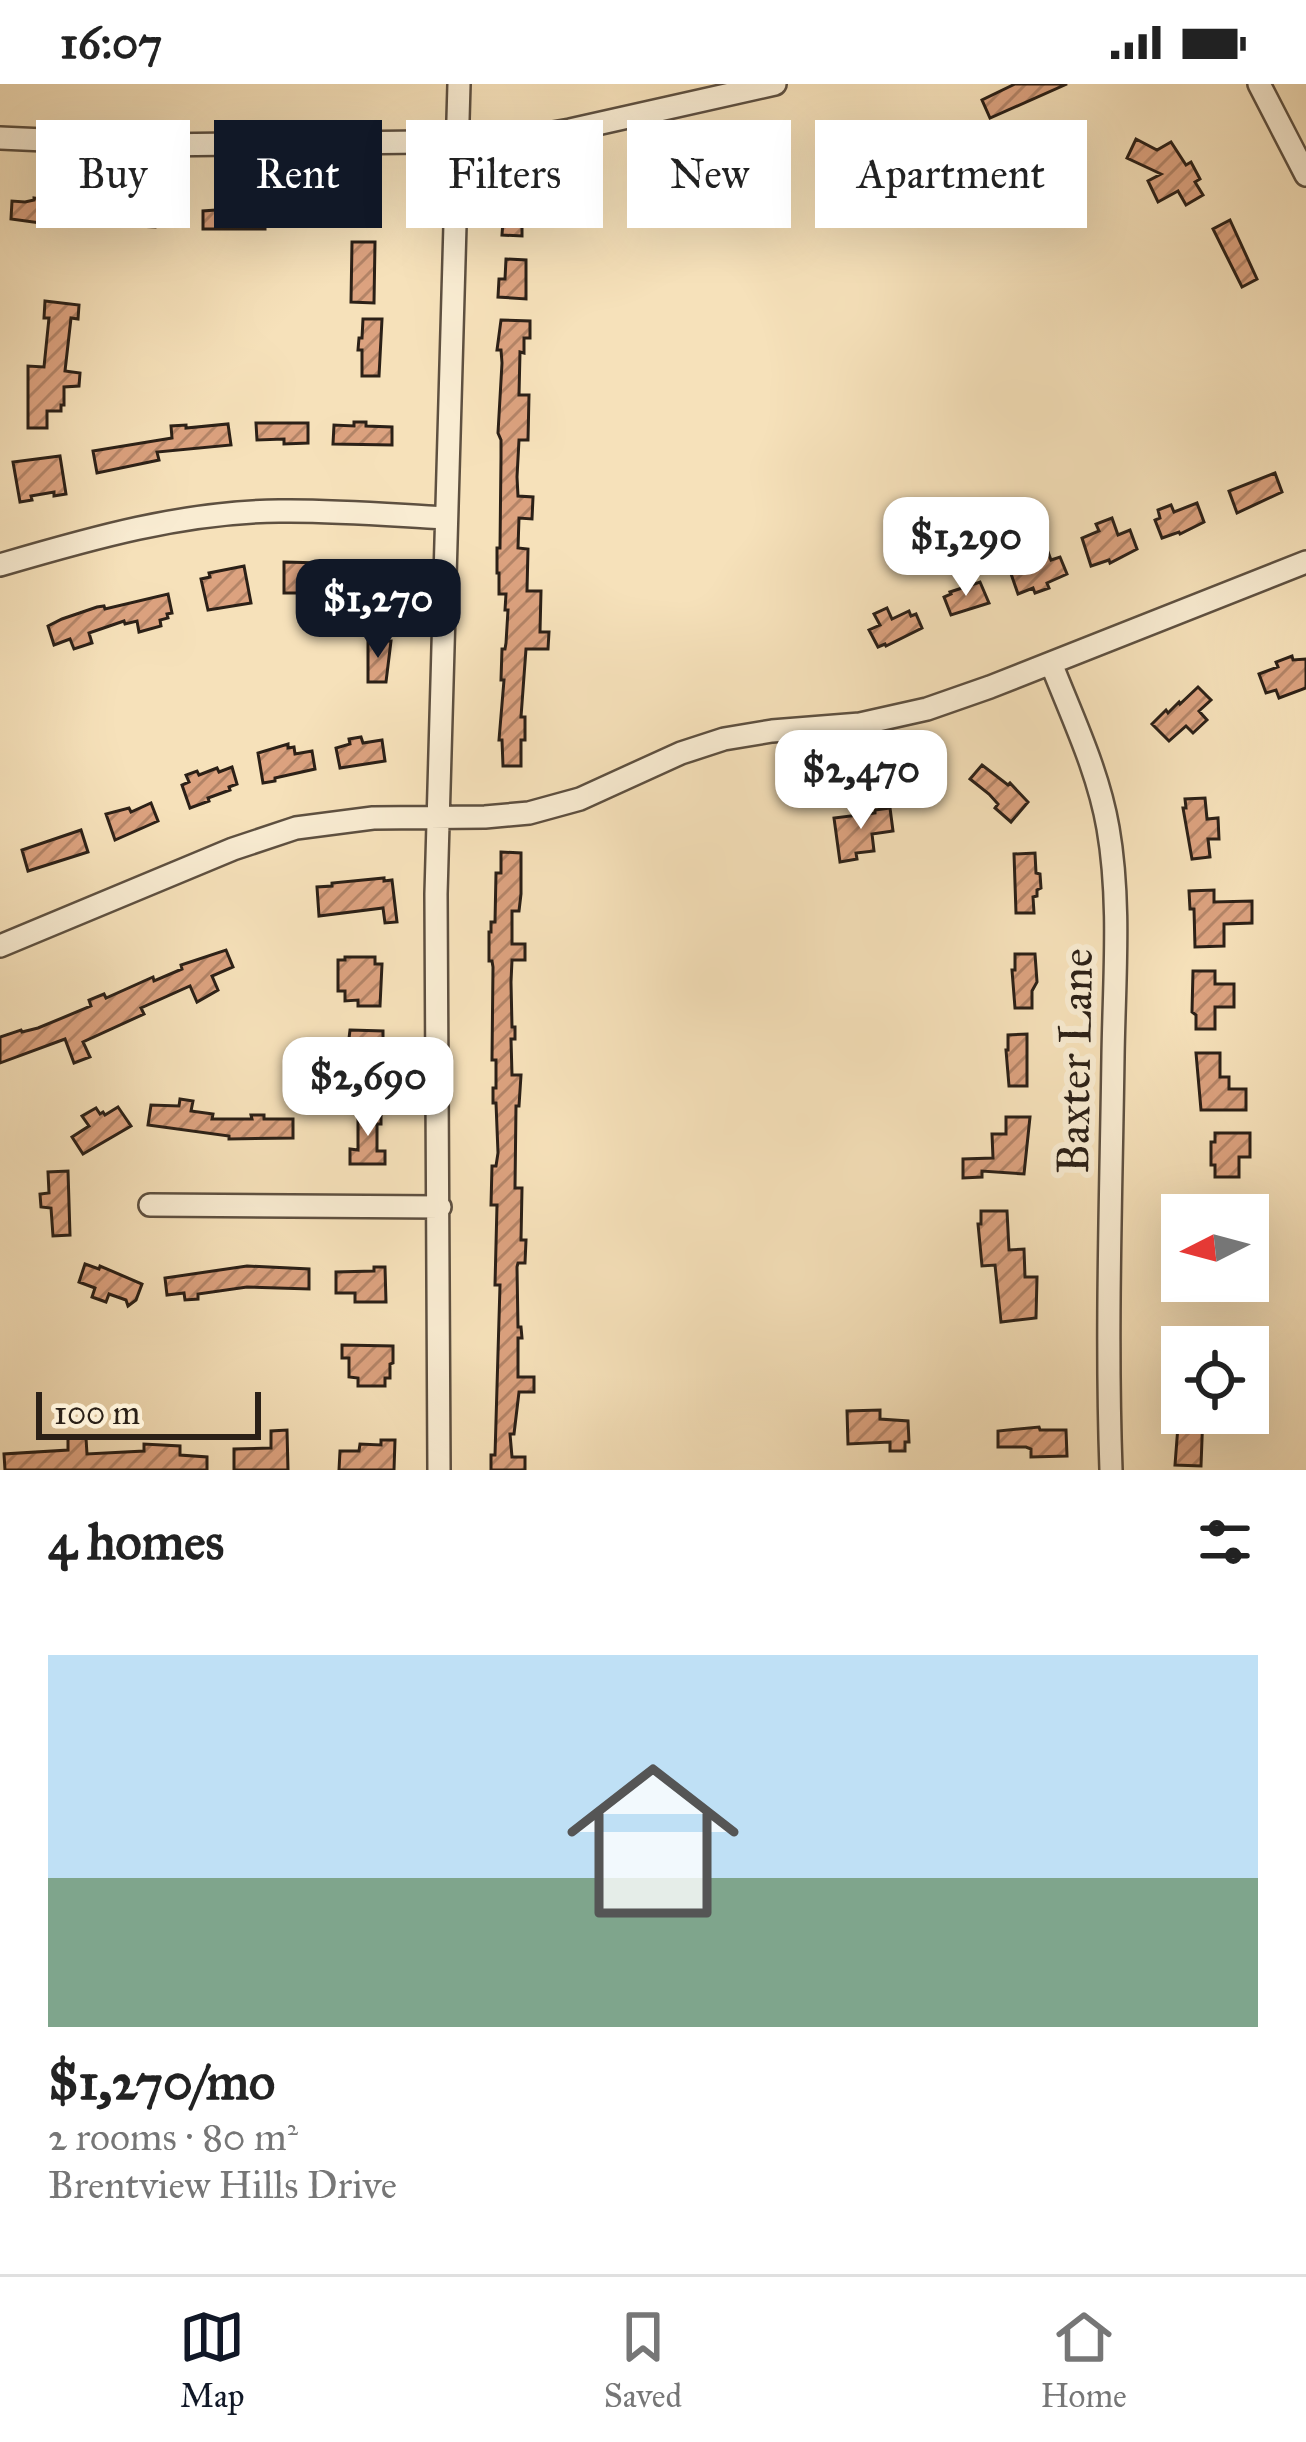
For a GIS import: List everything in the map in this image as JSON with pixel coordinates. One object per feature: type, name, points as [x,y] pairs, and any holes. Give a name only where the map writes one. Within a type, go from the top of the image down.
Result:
[{"type":"street","points":[[458,84],[458,120]]},
{"type":"street","points":[[603,122],[775,84]]},
{"type":"street","points":[[1259,84],[1306,175]]},
{"type":"street","points":[[0,138],[157,145],[406,143]]},
{"type":"street","points":[[440,1470],[438,818],[455,228]]},
{"type":"street","points":[[0,565],[114,532],[225,514],[309,511],[445,518]]},
{"type":"street","points":[[0,946],[279,833],[357,819],[510,816],[580,799],[712,742],[754,733],[860,724],[956,700],[1306,562]]},
{"type":"street","name":"Baxter Lane","points":[[1051,663],[1096,777],[1112,867],[1111,1470]]},
{"type":"street","points":[[150,1205],[440,1207]]},
{"type":"building","points":[[1015,84],[1067,84],[990,118],[982,100]]},
{"type":"building","points":[[1136,139],[1157,150],[1171,142],[1186,165],[1191,162],[1203,195],[1186,205],[1178,191],[1158,202],[1148,181],[1161,174],[1127,158]]},
{"type":"building","points":[[34,200],[36,222],[11,219],[12,201]]},
{"type":"building","points":[[214,210],[214,228],[265,229],[203,229],[203,211]]},
{"type":"building","points":[[1230,220],[1257,279],[1242,287],[1213,229]]},
{"type":"building","points":[[502,228],[522,228],[522,236],[502,235]]},
{"type":"building","points":[[352,242],[375,242],[374,303],[351,302]]},
{"type":"building","points":[[506,259],[526,260],[526,299],[498,297]]},
{"type":"building","points":[[45,301],[79,305],[78,319],[71,318],[65,371],[80,373],[79,386],[64,387],[64,405],[61,411],[47,411],[47,428],[28,428],[28,366],[44,367],[49,318],[44,318]]},
{"type":"building","points":[[363,319],[382,319],[379,376],[362,376],[362,350],[358,350]]},
{"type":"building","points":[[501,320],[530,321],[530,338],[524,338],[524,353],[520,352],[519,395],[529,395],[528,440],[519,440],[517,477],[518,496],[533,497],[532,519],[519,518],[518,548],[528,549],[527,591],[541,591],[540,632],[549,632],[548,649],[526,649],[521,766],[503,766],[499,740],[508,610],[506,594],[499,594],[497,573]]},
{"type":"building","points":[[354,422],[392,427],[392,445],[333,444],[334,425],[354,426]]},
{"type":"building","points":[[256,423],[308,423],[308,443],[257,440]]},
{"type":"building","points":[[228,424],[231,445],[157,452],[159,460],[97,473],[93,451],[172,438],[171,426]]},
{"type":"building","points":[[60,456],[66,494],[31,496],[32,500],[20,502],[13,462]]},
{"type":"building","points":[[1275,473],[1282,492],[1237,513],[1229,491]]},
{"type":"building","points":[[1197,503],[1204,522],[1162,538],[1155,520],[1160,518],[1158,510],[1171,505],[1174,512]]},
{"type":"building","points":[[1112,518],[1118,535],[1130,530],[1137,549],[1110,563],[1091,566],[1082,538],[1099,531],[1096,524]]},
{"type":"building","points":[[1043,538],[1051,560],[1060,557],[1067,574],[1047,583],[1049,588],[1018,594],[1008,565],[1031,556],[1026,545]]},
{"type":"building","points":[[284,562],[366,566],[367,591],[341,591],[341,584],[318,585],[318,593],[284,593]]},
{"type":"building","points":[[244,566],[251,603],[208,610],[201,579]]},
{"type":"building","points":[[980,582],[989,603],[951,615],[944,597]]},
{"type":"building","points":[[168,594],[172,613],[160,620],[161,626],[139,632],[137,621],[124,621],[89,633],[92,643],[74,649],[70,639],[54,645],[48,626],[62,619],[97,607]]},
{"type":"building","points":[[887,608],[892,619],[909,611],[911,616],[916,614],[922,628],[878,647],[869,630],[880,625],[874,614]]},
{"type":"building","points":[[368,641],[391,641],[386,682],[368,682]]},
{"type":"building","points":[[1292,656],[1293,660],[1306,659],[1306,688],[1279,698],[1276,690],[1266,693],[1259,674]]},
{"type":"building","points":[[1198,687],[1211,700],[1199,711],[1207,720],[1193,733],[1186,726],[1169,741],[1152,724]]},
{"type":"building","points":[[361,737],[363,743],[382,740],[385,761],[340,768],[336,748]]},
{"type":"building","points":[[288,744],[295,754],[312,751],[315,769],[263,783],[258,753]]},
{"type":"building","points":[[982,765],[1028,802],[1011,822],[970,779]]},
{"type":"building","points":[[232,767],[237,784],[190,808],[182,785],[189,782],[186,775]]},
{"type":"building","points":[[1205,798],[1207,819],[1218,818],[1219,839],[1208,839],[1210,857],[1192,859],[1183,808],[1185,799]]},
{"type":"building","points":[[151,803],[158,821],[115,840],[106,814],[129,808],[131,812]]},
{"type":"building","points":[[890,808],[893,831],[872,834],[874,851],[856,853],[857,859],[840,862],[834,818]]},
{"type":"building","points":[[81,830],[88,852],[28,871],[22,850]]},
{"type":"building","points":[[501,852],[521,853],[521,894],[519,911],[512,911],[512,944],[525,944],[525,960],[512,960],[515,1039],[511,1039],[512,1075],[521,1075],[515,1188],[522,1188],[521,1240],[526,1240],[525,1263],[517,1267],[522,1338],[518,1338],[518,1377],[534,1377],[534,1392],[519,1392],[514,1434],[510,1434],[512,1457],[525,1457],[525,1470],[491,1470],[500,1285],[495,1285],[497,1205],[491,1205],[492,1166],[496,1166],[498,1153],[489,932],[495,922]]},
{"type":"building","points":[[1035,853],[1041,888],[1033,897],[1034,913],[1016,913],[1014,854]]},
{"type":"building","points":[[392,880],[397,922],[385,923],[383,908],[319,916],[317,887]]},
{"type":"building","points":[[1214,890],[1214,902],[1252,901],[1252,923],[1224,924],[1224,946],[1195,947],[1189,891]]},
{"type":"building","points":[[226,950],[233,967],[212,976],[218,990],[197,1002],[190,986],[141,1008],[144,1014],[83,1042],[90,1057],[74,1063],[65,1039],[0,1063],[0,1037],[38,1028],[91,1006],[89,1000],[104,994],[106,998],[153,977],[154,981],[182,969],[181,965]]},
{"type":"building","points":[[1015,954],[1035,954],[1032,1008],[1015,1008]]},
{"type":"building","points":[[375,957],[375,964],[382,964],[380,1006],[345,1001],[345,991],[338,991],[338,960]]},
{"type":"building","points":[[1193,971],[1215,971],[1215,984],[1234,984],[1234,1007],[1215,1007],[1215,1029],[1196,1029]]},
{"type":"building","points":[[350,1030],[383,1031],[378,1085],[358,1085],[358,1056],[347,1055]]},
{"type":"building","points":[[1027,1034],[1027,1086],[1009,1086],[1008,1035]]},
{"type":"building","points":[[1196,1053],[1220,1053],[1220,1077],[1229,1077],[1229,1089],[1246,1089],[1246,1110],[1201,1110]]},
{"type":"building","points":[[180,1099],[193,1101],[191,1111],[213,1114],[212,1119],[264,1115],[264,1119],[293,1119],[293,1138],[229,1139],[148,1125],[151,1105],[179,1106]]},
{"type":"building","points":[[118,1107],[131,1126],[83,1154],[72,1137],[89,1126],[82,1116],[96,1108],[105,1115]]},
{"type":"building","points":[[358,1108],[381,1109],[377,1151],[385,1151],[385,1164],[350,1164],[350,1149],[358,1150]]},
{"type":"building","points":[[1006,1117],[1030,1117],[1024,1174],[982,1171],[982,1177],[963,1178],[963,1159],[993,1158],[992,1134],[1006,1134]]},
{"type":"building","points":[[1215,1133],[1250,1133],[1250,1157],[1239,1157],[1239,1177],[1215,1177],[1211,1142],[1215,1142]]},
{"type":"building","points":[[68,1171],[70,1235],[53,1236],[51,1208],[41,1207],[40,1194],[49,1193],[48,1172]]},
{"type":"building","points":[[981,1211],[1007,1211],[1009,1250],[1024,1249],[1025,1277],[1037,1277],[1036,1318],[1001,1322],[995,1265],[982,1266]]},
{"type":"building","points":[[85,1264],[142,1284],[136,1300],[128,1306],[126,1300],[109,1294],[106,1302],[92,1297],[95,1288],[79,1282]]},
{"type":"building","points":[[247,1266],[309,1269],[309,1289],[247,1287],[185,1300],[184,1293],[167,1295],[165,1278]]},
{"type":"building","points":[[374,1267],[385,1267],[386,1302],[355,1302],[355,1293],[336,1293],[336,1272],[374,1271]]},
{"type":"building","points":[[342,1345],[393,1346],[385,1386],[358,1386],[358,1378],[349,1377],[349,1358],[342,1358]]},
{"type":"building","points":[[880,1410],[880,1419],[908,1421],[905,1451],[890,1451],[890,1442],[848,1444],[847,1411]]},
{"type":"building","points":[[287,1430],[288,1470],[234,1470],[234,1449],[271,1448],[271,1431]]},
{"type":"building","points":[[1066,1430],[1067,1456],[1031,1457],[1026,1447],[998,1447],[998,1431]]},
{"type":"building","points":[[1177,1434],[1202,1434],[1201,1466],[1175,1465]]},
{"type":"building","points":[[68,1438],[86,1438],[87,1454],[144,1451],[144,1444],[180,1446],[180,1455],[207,1457],[207,1470],[5,1470],[4,1454],[68,1450]]},
{"type":"building","points":[[381,1440],[395,1440],[394,1470],[339,1470],[340,1451],[359,1451],[360,1444],[381,1445]]}]
